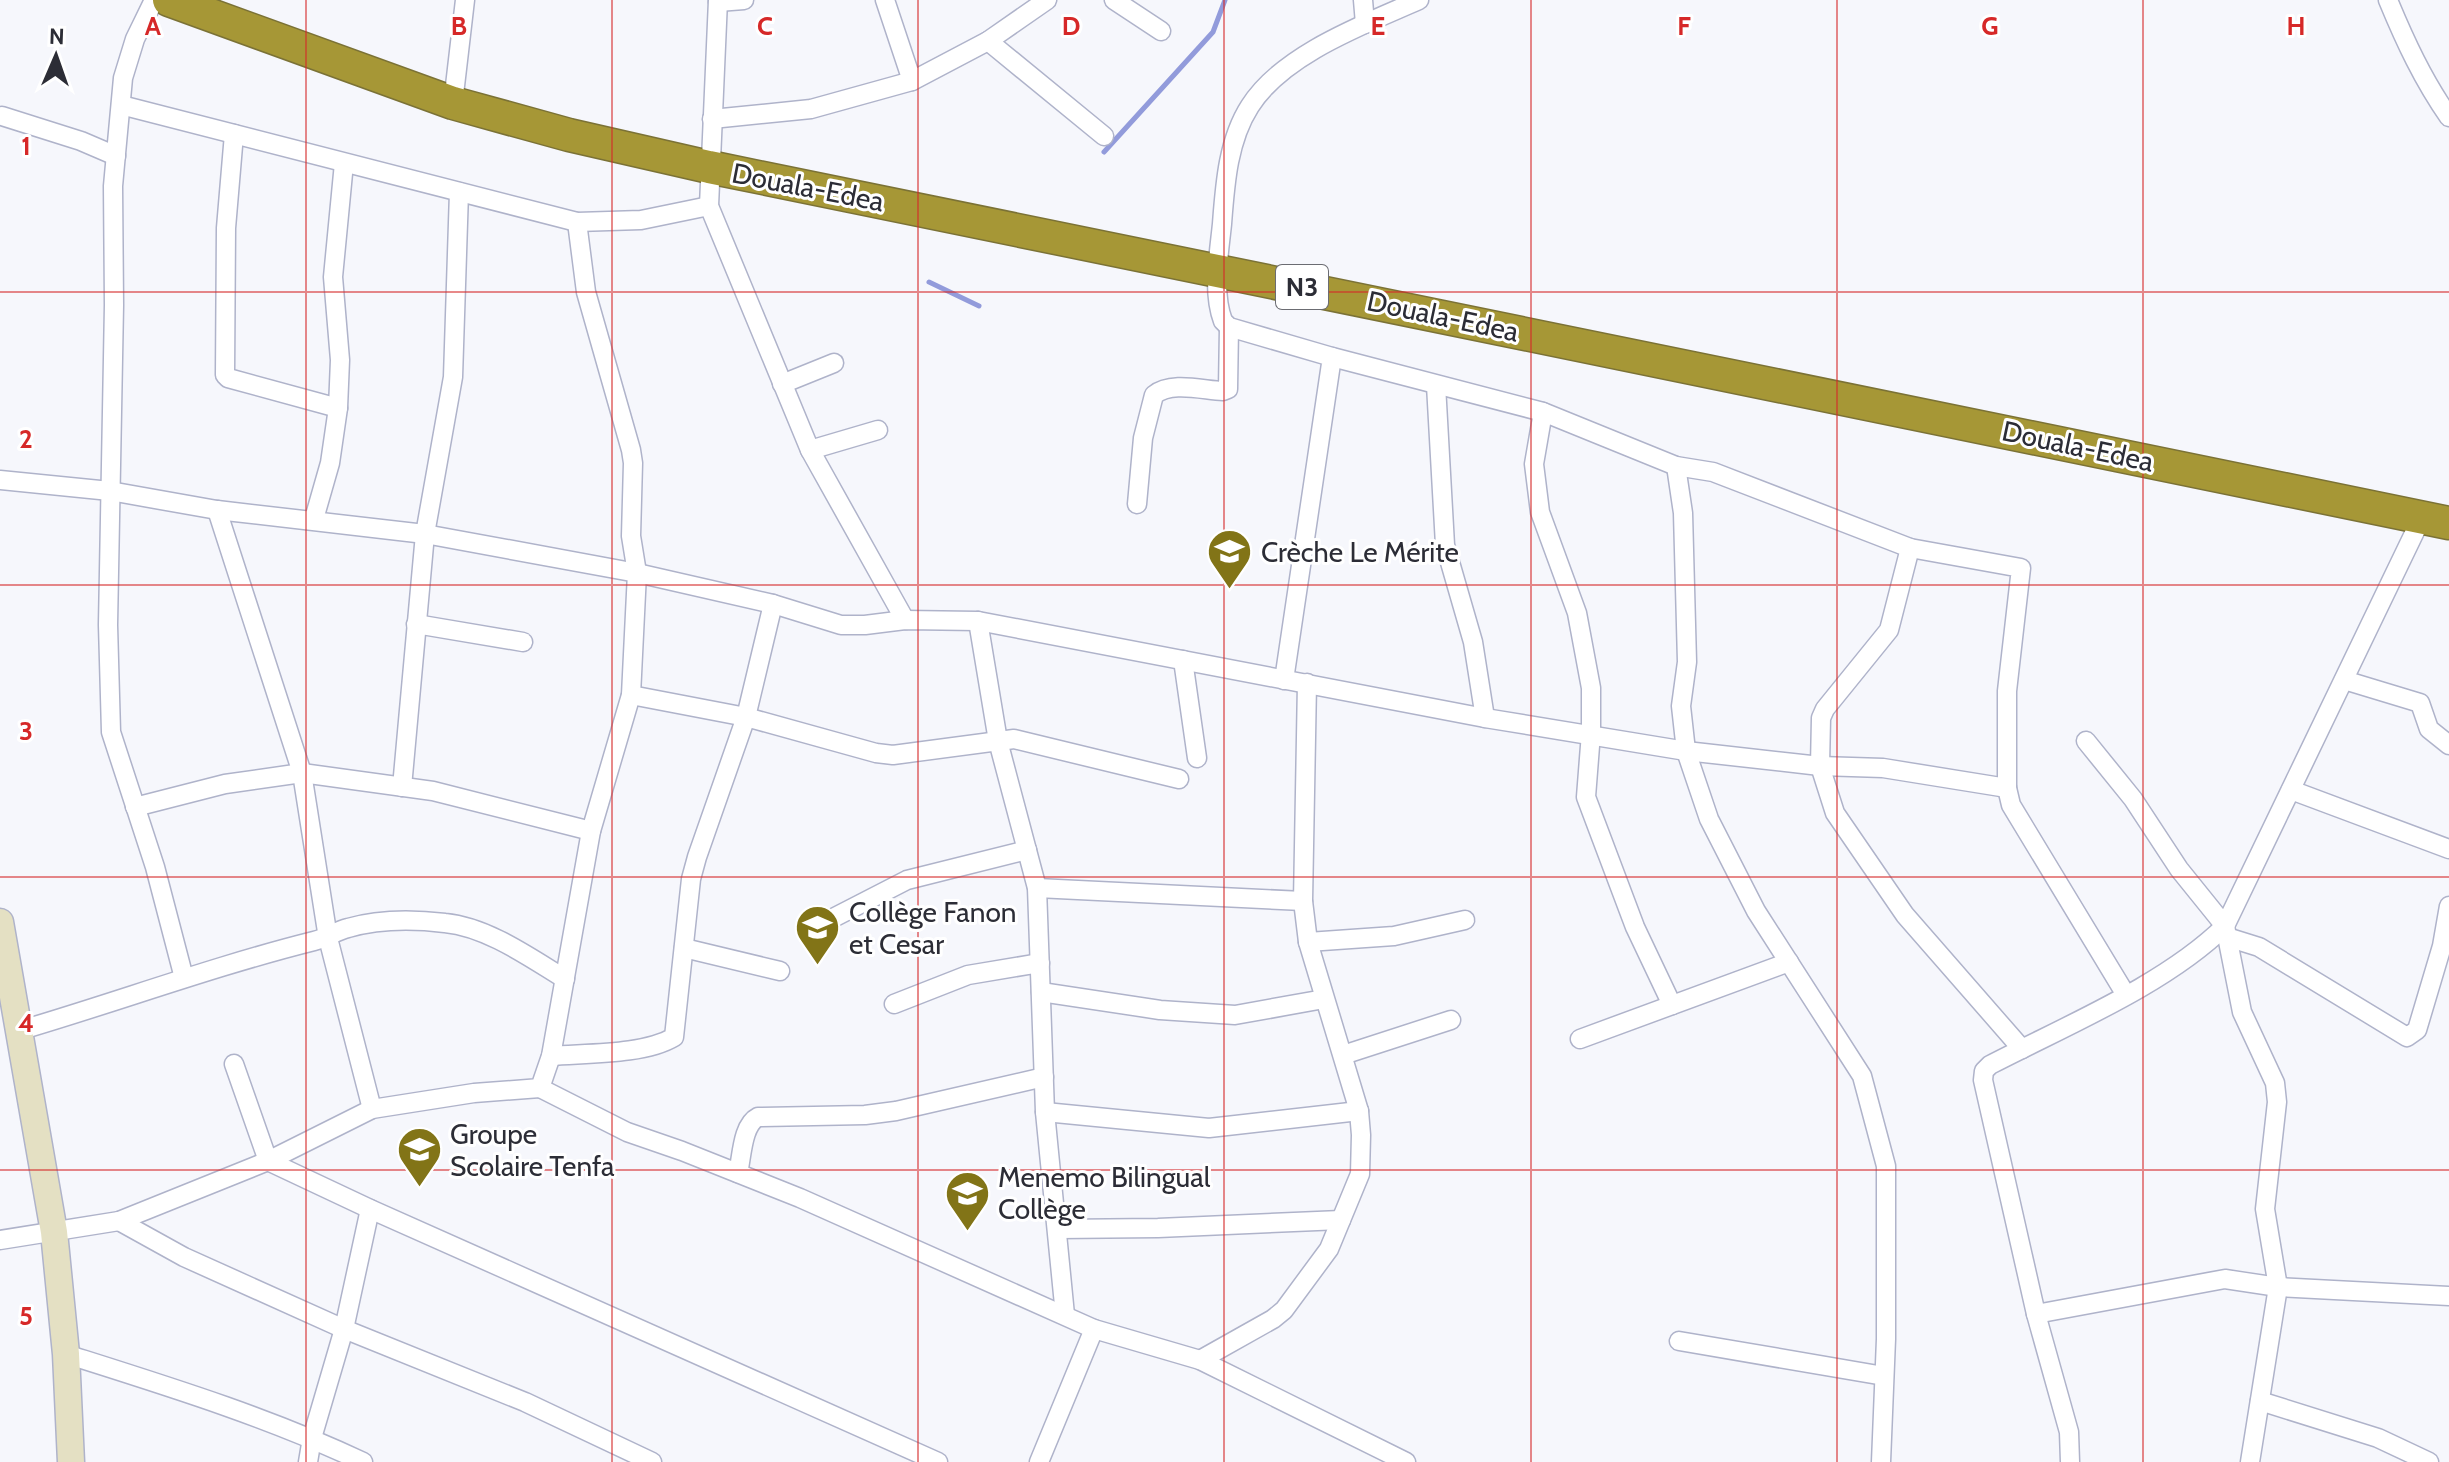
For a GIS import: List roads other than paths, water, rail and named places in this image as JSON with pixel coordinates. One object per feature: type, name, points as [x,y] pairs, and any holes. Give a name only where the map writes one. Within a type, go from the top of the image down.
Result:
[{"type":"highway","name":"Douala-Edea","points":[[169,0],[453,103],[569,135],[709,167],[2436,520]]},
{"type":"main road","points":[[0,922],[54,1232],[66,1354],[71,1462]]},
{"type":"street","points":[[154,0],[129,55],[123,78],[113,186],[108,625],[111,732],[155,867],[184,978]]},
{"type":"street","points":[[453,103],[465,0]]},
{"type":"street","points":[[744,0],[718,1],[709,206],[810,450],[905,620]]},
{"type":"street","points":[[885,0],[912,81]]},
{"type":"street","points":[[712,119],[811,109],[912,81],[988,41],[1047,0]]},
{"type":"street","points":[[1114,0],[1161,31]]},
{"type":"street","points":[[1363,0],[1365,24]]},
{"type":"street","points":[[1137,504],[1143,438],[1154,395],[1172,388],[1228,389],[1229,327],[1221,314],[1218,270],[1226,176],[1234,141],[1249,106],[1268,83],[1295,61],[1419,0]]},
{"type":"street","points":[[2388,0],[2429,89],[2449,117]]},
{"type":"street","points":[[988,41],[1104,136]]},
{"type":"street","points":[[121,105],[577,222],[641,220],[709,206]]},
{"type":"street","points":[[2,116],[81,141],[116,156]]},
{"type":"street","points":[[234,134],[226,228],[225,375],[338,408]]},
{"type":"street","points":[[314,519],[330,463],[338,408],[340,360],[333,277],[344,163]]},
{"type":"street","points":[[402,787],[425,534],[453,377],[459,192]]},
{"type":"street","points":[[540,1088],[551,1056],[591,831],[631,695],[637,573],[632,549],[631,450],[586,292],[577,222]]},
{"type":"street","points":[[1229,327],[1543,412],[1676,466],[1713,472],[1910,548],[2021,568],[2007,691],[2007,788],[2011,805],[2126,995]]},
{"type":"street","points":[[1284,680],[1332,357]]},
{"type":"street","points":[[782,384],[834,363]]},
{"type":"street","points":[[1436,385],[1445,545],[1473,642],[1485,718]]},
{"type":"street","points":[[1543,412],[1534,464],[1540,512],[1577,613],[1591,688],[1586,797],[1589,812],[1635,927],[1672,1005]]},
{"type":"street","points":[[810,450],[878,430]]},
{"type":"street","points":[[1676,466],[1683,513],[1687,662],[1681,706],[1686,751],[1709,819],[1756,911],[1862,1076],[1886,1166],[1881,1462]]},
{"type":"street","points":[[0,480],[110,491],[217,510],[425,534],[637,573],[773,604],[841,625],[905,620],[978,621],[1485,718],[1686,751],[1820,766],[1883,768],[2007,788]]},
{"type":"street","points":[[217,510],[302,773],[328,938],[372,1109]]},
{"type":"street","points":[[2070,1462],[2069,1432],[2036,1314],[1983,1080],[1984,1071],[1990,1065],[2126,995],[2226,931],[2344,680],[2436,520]]},
{"type":"street","points":[[1910,548],[1889,630],[1821,718],[1820,766],[1835,813],[1905,915],[2022,1049]]},
{"type":"street","points":[[551,1056],[641,1048],[664,1043],[674,1037],[691,879],[746,717],[773,604]]},
{"type":"street","points":[[978,621],[998,741],[1037,888],[1045,1112],[1065,1315]]},
{"type":"street","points":[[416,624],[523,642]]},
{"type":"street","points":[[1183,660],[1197,758]]},
{"type":"street","points":[[2344,680],[2420,703],[2429,729],[2449,745]]},
{"type":"street","points":[[1200,1360],[1284,1310],[1329,1249],[1360,1174],[1359,1111],[1308,942],[1303,901],[1307,683]]},
{"type":"street","points":[[631,695],[746,717],[876,753],[893,755],[1014,739],[1179,779]]},
{"type":"street","points":[[2086,741],[2133,799],[2179,869],[2226,931],[2242,1012],[2275,1083],[2277,1102],[2265,1209],[2278,1287],[2250,1462]]},
{"type":"street","points":[[135,807],[203,789],[302,773],[433,791],[591,831]]},
{"type":"street","points":[[2291,790],[2449,849]]},
{"type":"street","points":[[835,917],[907,880],[1027,850]]},
{"type":"street","points":[[1037,888],[1303,901]]},
{"type":"street","points":[[2226,931],[2259,947],[2407,1037],[2417,1030],[2442,946],[2449,906]]},
{"type":"street","points":[[1308,942],[1394,936],[1465,920]]},
{"type":"street","points":[[18,1031],[256,955],[328,938],[346,928],[379,921],[446,923],[510,944],[565,979]]},
{"type":"street","points":[[684,948],[780,971]]},
{"type":"street","points":[[1580,1039],[1789,962]]},
{"type":"street","points":[[894,1004],[968,975],[1040,963]]},
{"type":"street","points":[[1041,992],[1160,1010],[1235,1015],[1324,999]]},
{"type":"street","points":[[1343,1055],[1451,1020]]},
{"type":"street","points":[[234,1064],[268,1161],[938,1462]]},
{"type":"street","points":[[738,1173],[748,1128],[752,1119],[758,1117],[865,1115],[896,1111],[1044,1077]]},
{"type":"street","points":[[0,1240],[119,1221],[268,1161],[372,1109],[474,1093],[540,1088],[627,1132],[738,1173],[1094,1329],[1200,1360],[1406,1462]]},
{"type":"street","points":[[1045,1112],[1209,1128],[1359,1111]]},
{"type":"street","points":[[308,1462],[312,1438],[344,1329],[370,1209]]},
{"type":"street","points":[[1058,1229],[1341,1220]]},
{"type":"street","points":[[119,1221],[184,1257],[344,1329],[525,1402],[652,1462]]},
{"type":"street","points":[[2036,1314],[2225,1279],[2278,1287],[2449,1296]]},
{"type":"street","points":[[1039,1462],[1094,1329]]},
{"type":"street","points":[[1679,1341],[1884,1376]]},
{"type":"street","points":[[66,1354],[172,1387],[312,1438],[363,1462]]},
{"type":"street","points":[[2260,1401],[2378,1438],[2429,1462]]},
{"type":"waterway","points":[[1104,152],[1213,32],[1225,0]]},
{"type":"waterway","points":[[929,282],[979,306]]},
{"type":"place","name":"Crèche Le Mérite","points":[[1230,591]]},
{"type":"place","name":"Collège Fanon et Cesar","points":[[818,967]]},
{"type":"place","name":"Groupe Scolaire Tenfa","points":[[419,1189]]},
{"type":"place","name":"Menemo Bilingual Collège","points":[[967,1232]]}]
